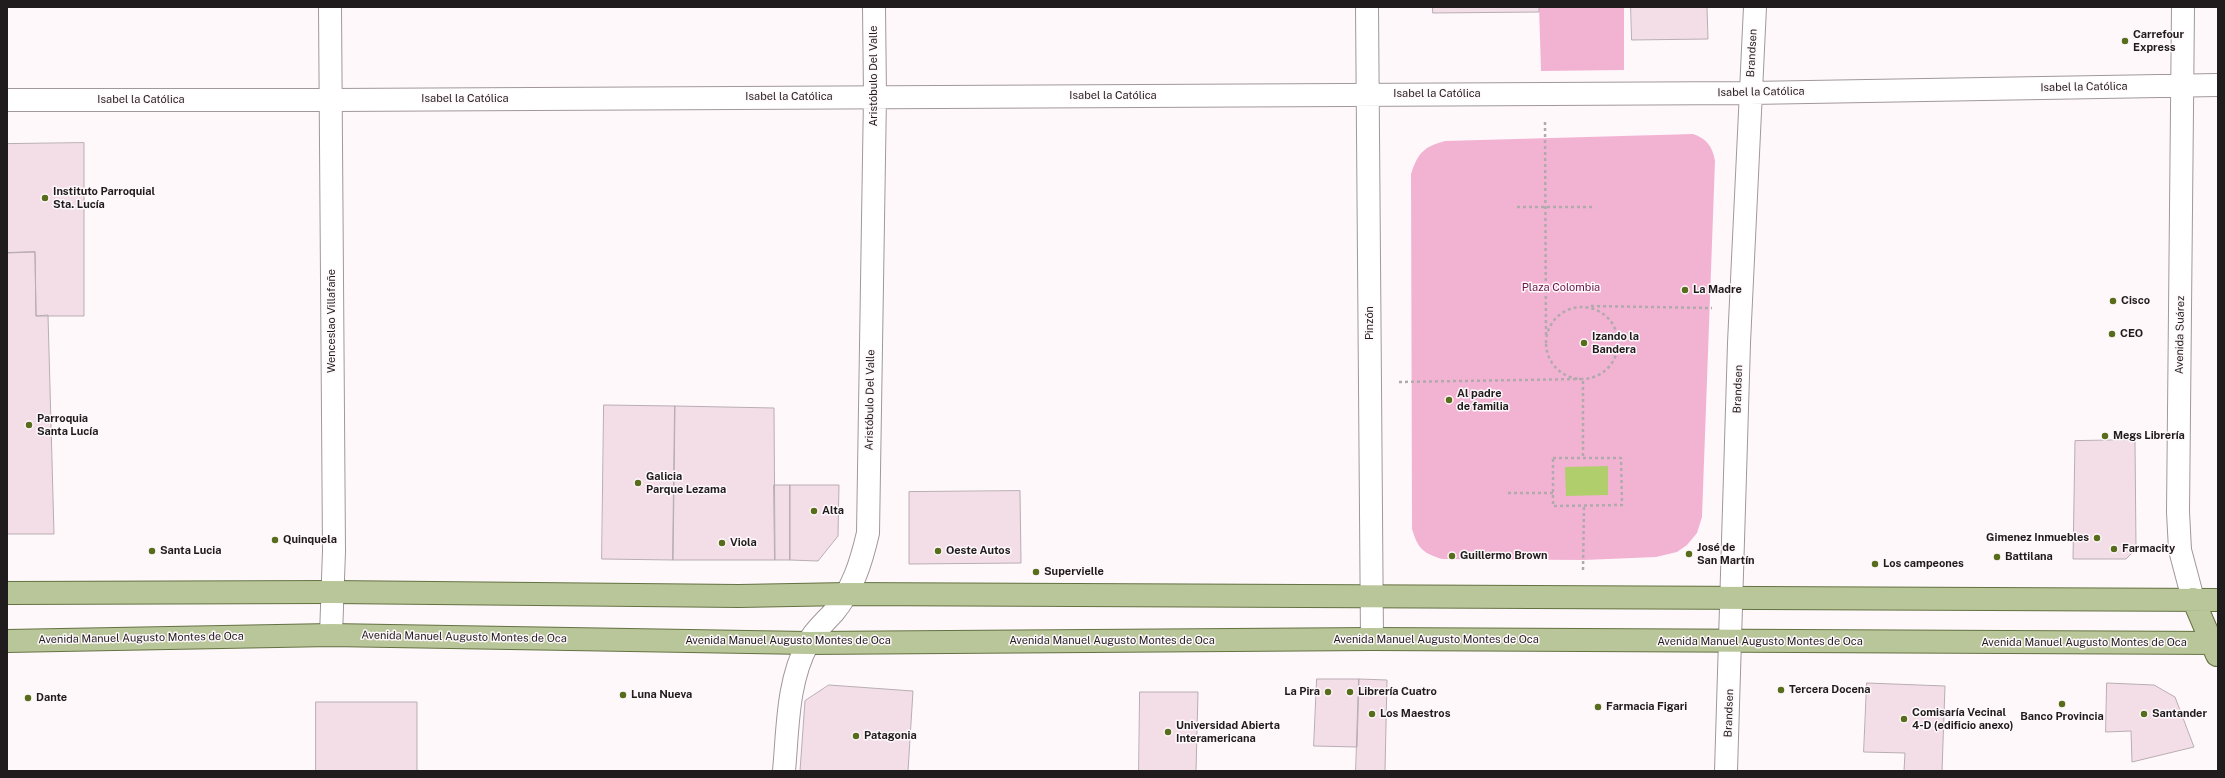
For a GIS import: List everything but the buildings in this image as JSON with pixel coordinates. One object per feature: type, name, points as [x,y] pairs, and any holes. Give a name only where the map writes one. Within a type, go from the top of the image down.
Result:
[{"type":"main road","points":[[7,593],[332,592],[739,596],[847,594],[1372,597],[1583,596],[2218,600]]},
{"type":"main road","name":"Avenida Suárez","points":[[2193,599],[2216,648]]},
{"type":"main road","name":"Avenida Manuel Augusto Montes de Oca","points":[[7,642],[331,634],[808,643],[1372,639],[2216,648]]},
{"type":"street","name":"Wenceslao Villafañe","points":[[330,7],[334,543],[331,634]]},
{"type":"street","name":"Aristóbulo Del Valle","points":[[784,771],[790,704],[796,672],[808,643],[847,594],[860,568],[868,533],[875,96],[874,7]]},
{"type":"street","name":"Pinzón","points":[[1367,7],[1372,639]]},
{"type":"street","name":"Brandsen","points":[[1726,771],[1732,642],[1741,308],[1755,7]]},
{"type":"street","name":"Avenida Suárez","points":[[2183,7],[2184,86],[2178,512],[2180,550],[2193,599]]},
{"type":"street","name":"Isabel la Católica","points":[[7,100],[331,100],[875,96],[1750,93],[2218,85]]},
{"type":"path","points":[[1545,93],[1546,350],[1551,362],[1559,371],[1570,378],[1583,379]]},
{"type":"path","points":[[1517,207],[1592,207]]},
{"type":"path","points":[[1370,382],[1583,379],[1595,377],[1606,370],[1614,360],[1618,348],[1618,335],[1613,323],[1605,314],[1593,308],[1581,306]]},
{"type":"path","points":[[1546,337],[1550,325],[1558,315],[1569,308],[1581,306],[1741,308]]},
{"type":"path","points":[[1583,379],[1583,458]]},
{"type":"path","points":[[1553,458],[1621,458],[1622,505],[1553,506],[1553,493],[1553,458]]},
{"type":"path","points":[[1508,493],[1553,493]]},
{"type":"path","points":[[1583,596],[1584,506]]},
{"type":"green space","points":[[1539,7],[1624,7],[1624,70],[1541,71]]},
{"type":"green space","name":"Plaza Colombia","points":[[1693,134],[1702,138],[1711,147],[1715,161],[1702,517],[1697,533],[1687,545],[1677,552],[1656,557],[1584,560],[1442,559],[1430,555],[1419,546],[1412,529],[1411,174],[1419,156],[1431,146],[1445,141]]},
{"type":"shaded area","points":[[1608,466],[1608,495],[1566,496],[1565,467]]},
{"type":"place","name":"Carrefour Express","points":[[2125,41]]},
{"type":"place","name":"Instituto Parroquial Sta. Lucía","points":[[45,198]]},
{"type":"place","name":"La Madre","points":[[1685,290]]},
{"type":"place","name":"Cisco","points":[[2113,301]]},
{"type":"place","name":"CEO","points":[[2112,334]]},
{"type":"place","name":"Izando la Bandera","points":[[1584,343]]},
{"type":"place","name":"Al padre de familia","points":[[1449,400]]},
{"type":"place","name":"Parroquia Santa Lucía","points":[[29,425]]},
{"type":"place","name":"Megs Librería","points":[[2105,436]]},
{"type":"place","name":"Galicia Parque Lezama","points":[[638,483]]},
{"type":"place","name":"Alta","points":[[814,511]]},
{"type":"place","name":"Gimenez Inmuebles","points":[[2097,538]]},
{"type":"place","name":"Quinquela","points":[[275,540]]},
{"type":"place","name":"Viola","points":[[722,543]]},
{"type":"place","name":"Farmacity","points":[[2114,549]]},
{"type":"place","name":"Santa Lucia","points":[[152,551]]},
{"type":"place","name":"Oeste Autos","points":[[938,551]]},
{"type":"place","name":"José de San Martín","points":[[1689,554]]},
{"type":"place","name":"Guillermo Brown","points":[[1452,556]]},
{"type":"place","name":"Battilana","points":[[1997,557]]},
{"type":"place","name":"Los campeones","points":[[1875,564]]},
{"type":"place","name":"Supervielle","points":[[1036,572]]},
{"type":"place","name":"Tercera Docena","points":[[1781,690]]},
{"type":"place","name":"La Pira","points":[[1328,692]]},
{"type":"place","name":"Librería Cuatro","points":[[1350,692]]},
{"type":"place","name":"Luna Nueva","points":[[623,695]]},
{"type":"place","name":"Dante","points":[[28,698]]},
{"type":"place","name":"Banco Provincia","points":[[2062,704]]},
{"type":"place","name":"Farmacia Figari","points":[[1598,707]]},
{"type":"place","name":"Los Maestros","points":[[1372,714]]},
{"type":"place","name":"Santander","points":[[2144,714]]},
{"type":"place","name":"Comisaría Vecinal 4-D (edificio anexo)","points":[[1904,719]]},
{"type":"place","name":"Universidad Abierta Interamericana","points":[[1168,732]]},
{"type":"place","name":"Patagonia","points":[[856,736]]}]
